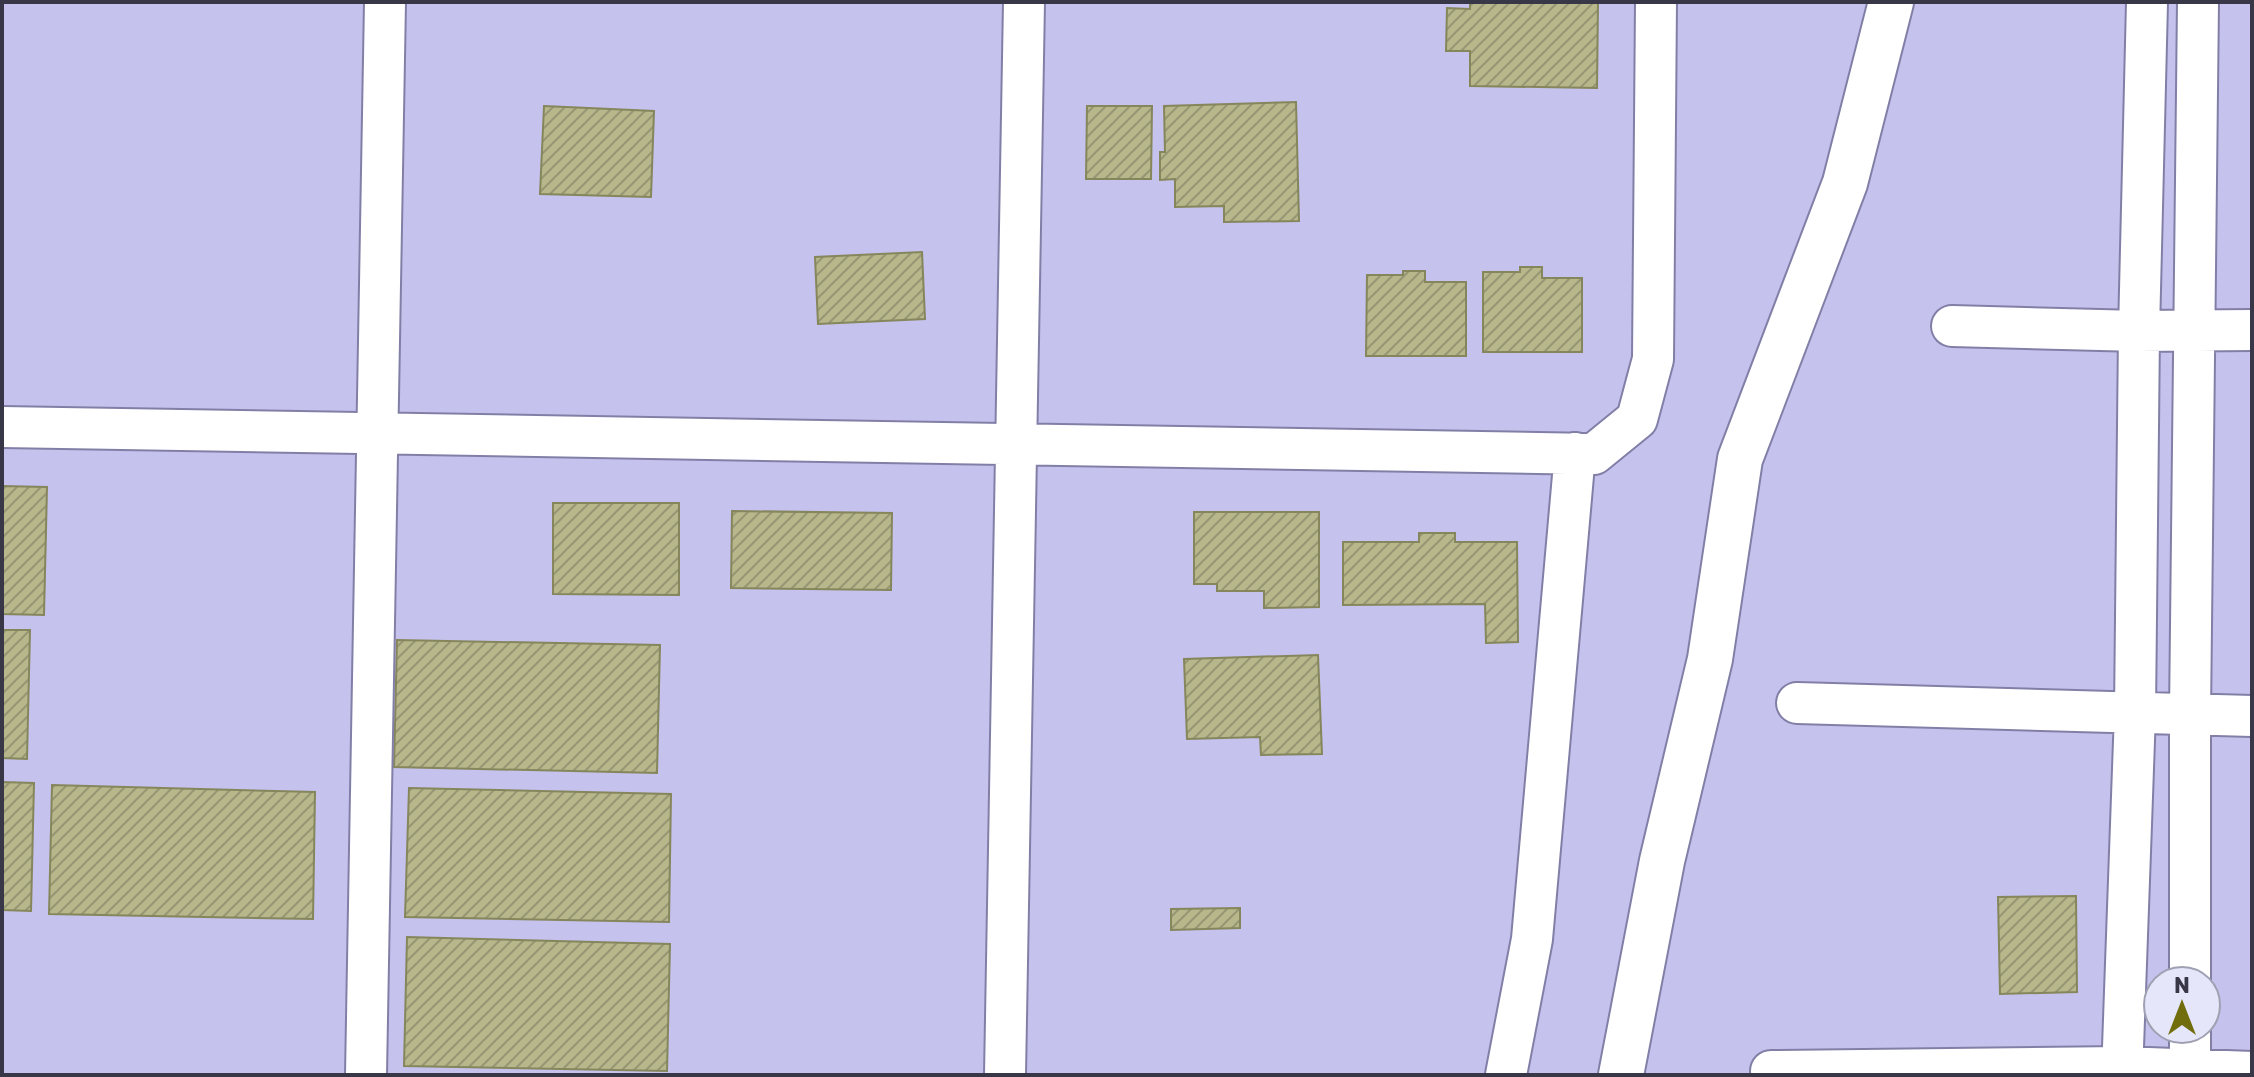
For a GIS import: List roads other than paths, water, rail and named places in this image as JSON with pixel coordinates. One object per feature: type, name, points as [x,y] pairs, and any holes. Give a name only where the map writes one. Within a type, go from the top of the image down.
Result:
[{"type":"street","points":[[366,1075],[385,2]]},
{"type":"street","points":[[1005,1075],[1024,2]]},
{"type":"street","points":[[2,427],[1594,454],[1637,419],[1653,359],[1656,2]]},
{"type":"street","points":[[1621,1075],[1662,861],[1710,659],[1740,459],[1845,183],[1891,2]]},
{"type":"street","points":[[2122,1071],[2135,713],[2139,331],[2147,2]]},
{"type":"street","points":[[2190,965],[2198,2]]},
{"type":"street","points":[[1952,326],[2139,331],[2252,330]]},
{"type":"street","points":[[1506,1075],[1532,939],[1575,453]]},
{"type":"street","points":[[1797,703],[2252,716]]},
{"type":"street","points":[[2190,1045],[2190,1073]]},
{"type":"street","points":[[1771,1071],[2252,1072]]}]
